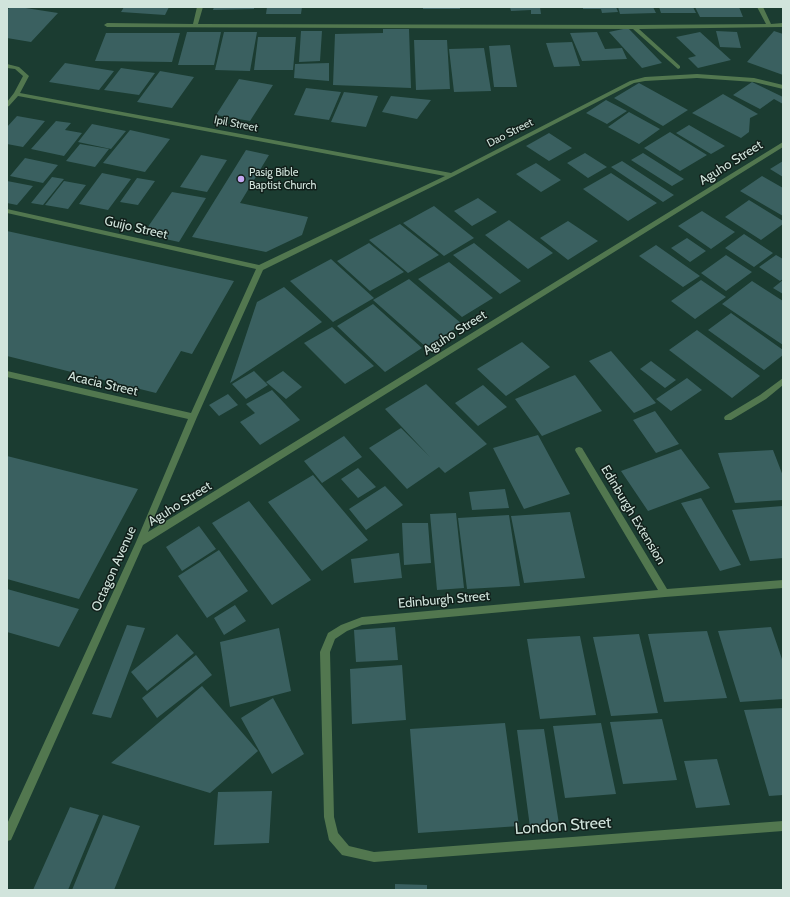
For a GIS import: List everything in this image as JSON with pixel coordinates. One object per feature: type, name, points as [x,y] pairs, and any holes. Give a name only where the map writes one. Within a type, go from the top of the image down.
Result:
[{"type":"street","points":[[195,25],[200,7]]},
{"type":"street","points":[[760,7],[769,25]]},
{"type":"street","points":[[107,25],[634,27],[783,25]]},
{"type":"street","points":[[634,27],[678,67]]},
{"type":"street","points":[[7,66],[16,68],[26,76],[17,94],[7,104]]},
{"type":"street","name":"Dao Street","points":[[260,268],[452,175],[632,82],[645,79],[697,76],[754,80],[783,87]]},
{"type":"street","name":"Ipil Street","points":[[17,94],[452,175]]},
{"type":"street","name":"Aguho Street","points":[[140,542],[783,144]]},
{"type":"street","name":"Guijo Street","points":[[7,211],[260,268]]},
{"type":"street","name":"Octagon Avenue","points":[[7,836],[140,542],[193,417],[260,268]]},
{"type":"street","name":"Acacia Street","points":[[7,374],[193,417]]},
{"type":"street","points":[[728,418],[763,397],[783,381]]},
{"type":"street","name":"Edinburgh Extension","points":[[579,450],[665,593]]},
{"type":"street","name":"Edinburgh Street","points":[[346,851],[333,836],[329,817],[325,652],[331,636],[344,628],[362,621],[665,593],[783,584]]},
{"type":"street","name":"London Street","points":[[346,851],[374,857],[783,826]]},
{"type":"building","points":[[10,7],[58,13],[31,42],[7,38],[7,10]]},
{"type":"building","points":[[124,7],[169,7],[165,15],[121,12]]},
{"type":"building","points":[[214,7],[254,7],[254,9],[213,10]]},
{"type":"building","points":[[267,7],[302,7],[301,14],[266,14]]},
{"type":"building","points":[[423,7],[460,7],[460,9],[423,9]]},
{"type":"building","points":[[510,7],[540,7],[541,14],[531,14],[531,10],[511,11]]},
{"type":"building","points":[[583,7],[616,7],[618,12],[602,13],[601,9],[583,9]]},
{"type":"building","points":[[618,7],[653,7],[656,13],[620,14]]},
{"type":"building","points":[[659,7],[693,7],[696,13],[661,13]]},
{"type":"building","points":[[695,7],[739,7],[743,17],[700,17]]},
{"type":"building","points":[[628,28],[662,63],[642,68],[609,32]]},
{"type":"building","points":[[383,29],[409,29],[411,88],[333,85],[335,34],[383,33]]},
{"type":"building","points":[[301,31],[322,31],[320,61],[299,62]]},
{"type":"building","points":[[716,31],[737,32],[741,48],[720,47]]},
{"type":"building","points":[[774,31],[783,34],[783,75],[747,62]]},
{"type":"building","points":[[187,32],[221,32],[214,65],[178,65]]},
{"type":"building","points":[[224,32],[257,32],[250,71],[215,70]]},
{"type":"building","points":[[597,32],[605,49],[622,48],[627,59],[582,61],[570,33]]},
{"type":"building","points":[[700,32],[731,60],[698,68],[688,58],[696,56],[676,37]]},
{"type":"building","points":[[106,33],[180,33],[172,62],[95,61]]},
{"type":"building","points":[[258,37],[296,37],[293,70],[254,70]]},
{"type":"building","points":[[414,40],[447,40],[450,89],[416,90]]},
{"type":"building","points":[[572,42],[580,66],[554,67],[546,43]]},
{"type":"building","points":[[510,45],[517,87],[494,87],[489,46]]},
{"type":"building","points":[[484,48],[491,91],[454,92],[449,49]]},
{"type":"building","points":[[65,63],[114,71],[99,90],[49,82]]},
{"type":"building","points":[[329,63],[329,81],[294,78],[295,64]]},
{"type":"building","points":[[121,68],[155,73],[139,95],[104,90]]},
{"type":"building","points":[[160,71],[194,77],[172,108],[137,102]]},
{"type":"building","points":[[239,79],[273,85],[250,121],[216,115]]},
{"type":"building","points":[[752,82],[783,97],[783,104],[774,99],[760,109],[733,95]]},
{"type":"building","points":[[639,83],[688,110],[663,126],[614,98]]},
{"type":"building","points":[[306,88],[341,92],[329,120],[294,115]]},
{"type":"building","points":[[344,92],[378,96],[366,127],[331,122]]},
{"type":"building","points":[[723,94],[758,114],[750,118],[749,132],[741,138],[692,113]]},
{"type":"building","points":[[391,96],[431,100],[417,119],[382,112]]},
{"type":"building","points":[[606,100],[627,111],[607,124],[586,113]]},
{"type":"building","points":[[629,112],[660,129],[639,144],[608,127]]},
{"type":"building","points":[[17,116],[45,121],[23,147],[7,144],[7,127]]},
{"type":"building","points":[[56,121],[71,123],[65,130],[82,133],[64,156],[31,149]]},
{"type":"building","points":[[92,124],[126,131],[111,149],[78,142]]},
{"type":"building","points":[[689,125],[725,146],[711,154],[676,133]]},
{"type":"building","points":[[130,130],[170,139],[145,172],[103,163]]},
{"type":"building","points":[[670,132],[707,155],[680,171],[644,148]]},
{"type":"building","points":[[549,133],[572,148],[549,161],[526,146]]},
{"type":"building","points":[[80,144],[109,149],[95,167],[66,161]]},
{"type":"building","name":"Pasig Bible Baptist Church","points":[[246,150],[269,155],[240,203],[308,217],[302,235],[266,252],[192,237]]},
{"type":"building","points":[[585,153],[607,167],[588,178],[567,163]]},
{"type":"building","points":[[643,153],[684,179],[672,186],[631,160]]},
{"type":"building","points":[[201,155],[227,160],[207,192],[180,187]]},
{"type":"building","points":[[25,158],[58,165],[43,183],[10,176]]},
{"type":"building","points":[[622,161],[674,195],[663,202],[611,167]]},
{"type":"building","points":[[783,161],[783,177],[770,169]]},
{"type":"building","points":[[536,163],[561,180],[541,192],[516,174]]},
{"type":"building","points":[[102,173],[131,179],[108,210],[79,204]]},
{"type":"building","points":[[611,173],[657,203],[628,221],[583,189]]},
{"type":"building","points":[[762,176],[783,188],[783,216],[740,191]]},
{"type":"building","points":[[52,177],[64,179],[43,205],[31,203]]},
{"type":"building","points":[[137,178],[155,181],[138,205],[120,202]]},
{"type":"building","points":[[7,181],[33,186],[17,205],[7,203]]},
{"type":"building","points":[[64,181],[86,185],[68,209],[45,205]]},
{"type":"building","points":[[172,192],[206,198],[179,242],[143,234]]},
{"type":"building","points":[[478,198],[497,212],[472,226],[454,211]]},
{"type":"building","points":[[749,200],[783,221],[783,224],[761,240],[725,217]]},
{"type":"building","points":[[434,206],[474,238],[444,256],[403,223]]},
{"type":"building","points":[[702,211],[735,232],[711,249],[678,226]]},
{"type":"building","points":[[509,220],[553,253],[528,269],[485,235]]},
{"type":"building","points":[[568,221],[598,241],[568,260],[540,238]]},
{"type":"building","points":[[400,224],[439,255],[408,273],[369,240]]},
{"type":"building","points":[[7,231],[234,281],[192,354],[181,351],[156,393],[7,356]]},
{"type":"building","points":[[744,234],[773,253],[754,267],[725,248]]},
{"type":"building","points":[[687,238],[706,251],[690,262],[671,248]]},
{"type":"building","points":[[369,243],[404,272],[370,291],[337,261]]},
{"type":"building","points":[[474,243],[521,281],[500,294],[453,255]]},
{"type":"building","points":[[656,245],[700,276],[683,287],[639,256]]},
{"type":"building","points":[[726,255],[752,272],[726,291],[701,273]]},
{"type":"building","points":[[776,255],[783,259],[783,279],[780,281],[759,267]]},
{"type":"building","points":[[331,259],[374,298],[333,322],[290,281]]},
{"type":"building","points":[[449,262],[493,298],[462,317],[418,279]]},
{"type":"building","points":[[409,279],[462,324],[426,347],[373,300]]},
{"type":"building","points":[[701,280],[726,297],[695,319],[671,301]]},
{"type":"building","points":[[783,280],[783,294],[773,288]]},
{"type":"building","points":[[752,281],[783,301],[783,345],[722,304]]},
{"type":"building","points":[[284,287],[322,322],[230,383],[257,302]]},
{"type":"building","points":[[373,304],[422,348],[385,372],[337,326]]},
{"type":"building","points":[[731,313],[783,350],[783,355],[764,370],[708,330]]},
{"type":"building","points":[[332,327],[374,366],[345,384],[304,343]]},
{"type":"building","points":[[697,330],[760,376],[732,398],[669,350]]},
{"type":"building","points":[[522,342],[550,367],[506,396],[477,369]]},
{"type":"building","points":[[611,351],[656,403],[634,413],[589,361]]},
{"type":"building","points":[[651,361],[676,380],[665,388],[640,369]]},
{"type":"building","points":[[254,371],[268,385],[246,399],[232,384]]},
{"type":"building","points":[[283,371],[302,387],[286,399],[266,382]]},
{"type":"building","points":[[575,375],[602,411],[542,436],[515,399]]},
{"type":"building","points":[[687,378],[702,390],[671,411],[656,399]]},
{"type":"building","points":[[426,384],[487,444],[445,473],[439,467],[407,489],[369,448],[401,428],[430,457],[385,409]]},
{"type":"building","points":[[483,385],[507,407],[478,426],[455,403]]},
{"type":"building","points":[[272,390],[300,420],[260,445],[240,422],[255,413],[246,404]]},
{"type":"building","points":[[228,394],[238,405],[219,416],[209,405]]},
{"type":"building","points":[[655,411],[679,444],[656,453],[633,420]]},
{"type":"building","points":[[538,435],[570,494],[524,509],[493,448]]},
{"type":"building","points":[[344,436],[362,457],[322,483],[304,461]]},
{"type":"building","points":[[681,449],[710,488],[648,511],[621,471]]},
{"type":"building","points":[[773,450],[783,476],[783,500],[735,503],[718,453]]},
{"type":"building","points":[[7,456],[138,489],[79,599],[7,579]]},
{"type":"building","points":[[358,468],[376,487],[358,498],[341,479]]},
{"type":"building","points":[[313,475],[368,540],[322,571],[268,502]]},
{"type":"building","points":[[385,486],[403,505],[366,530],[349,509]]},
{"type":"building","points":[[505,489],[509,508],[472,510],[469,492]]},
{"type":"building","points":[[701,498],[741,565],[720,571],[681,503]]},
{"type":"building","points":[[249,501],[311,580],[272,605],[212,523]]},
{"type":"building","points":[[783,506],[783,558],[750,561],[732,510]]},
{"type":"building","points":[[570,512],[585,578],[524,583],[511,516]]},
{"type":"building","points":[[456,513],[464,588],[437,590],[430,514]]},
{"type":"building","points":[[509,515],[520,586],[467,589],[458,518]]},
{"type":"building","points":[[402,523],[428,523],[431,563],[404,565]]},
{"type":"building","points":[[199,526],[216,549],[182,571],[166,547]]},
{"type":"building","points":[[219,550],[248,591],[207,618],[178,576]]},
{"type":"building","points":[[399,553],[402,578],[354,583],[351,559]]},
{"type":"building","points":[[7,589],[79,609],[59,647],[7,632]]},
{"type":"building","points":[[235,605],[246,621],[224,635],[214,618]]},
{"type":"building","points":[[127,625],[145,628],[111,718],[92,714]]},
{"type":"building","points":[[395,627],[398,660],[356,662],[354,630]]},
{"type":"building","points":[[771,627],[783,662],[783,699],[740,702],[718,631]]},
{"type":"building","points":[[279,628],[291,691],[230,707],[220,642]]},
{"type":"building","points":[[707,631],[727,698],[664,702],[648,634]]},
{"type":"building","points":[[177,634],[194,653],[147,691],[131,672]]},
{"type":"building","points":[[639,634],[658,713],[611,716],[593,637]]},
{"type":"building","points":[[580,636],[596,715],[540,719],[527,639]]},
{"type":"building","points":[[196,655],[212,675],[157,718],[142,698]]},
{"type":"building","points":[[402,665],[406,720],[352,724],[350,669]]},
{"type":"building","points":[[202,686],[258,751],[210,793],[111,763]]},
{"type":"building","points":[[273,698],[304,754],[272,774],[241,718]]},
{"type":"building","points":[[783,708],[783,795],[769,796],[744,710]]},
{"type":"building","points":[[662,719],[677,780],[623,784],[610,722]]},
{"type":"building","points":[[505,723],[519,826],[418,833],[410,729]]},
{"type":"building","points":[[601,723],[616,794],[565,798],[553,726]]},
{"type":"building","points":[[544,729],[559,824],[530,827],[517,730]]},
{"type":"building","points":[[717,759],[730,805],[696,808],[684,761]]},
{"type":"building","points":[[272,791],[269,843],[214,845],[218,792]]},
{"type":"building","points":[[70,807],[99,815],[68,890],[33,890]]},
{"type":"building","points":[[103,815],[140,826],[114,890],[72,890]]},
{"type":"building","points":[[395,884],[427,885],[427,890],[395,890]]},
{"type":"place","name":"Pasig Bible Baptist Church","points":[[241,179]]}]
